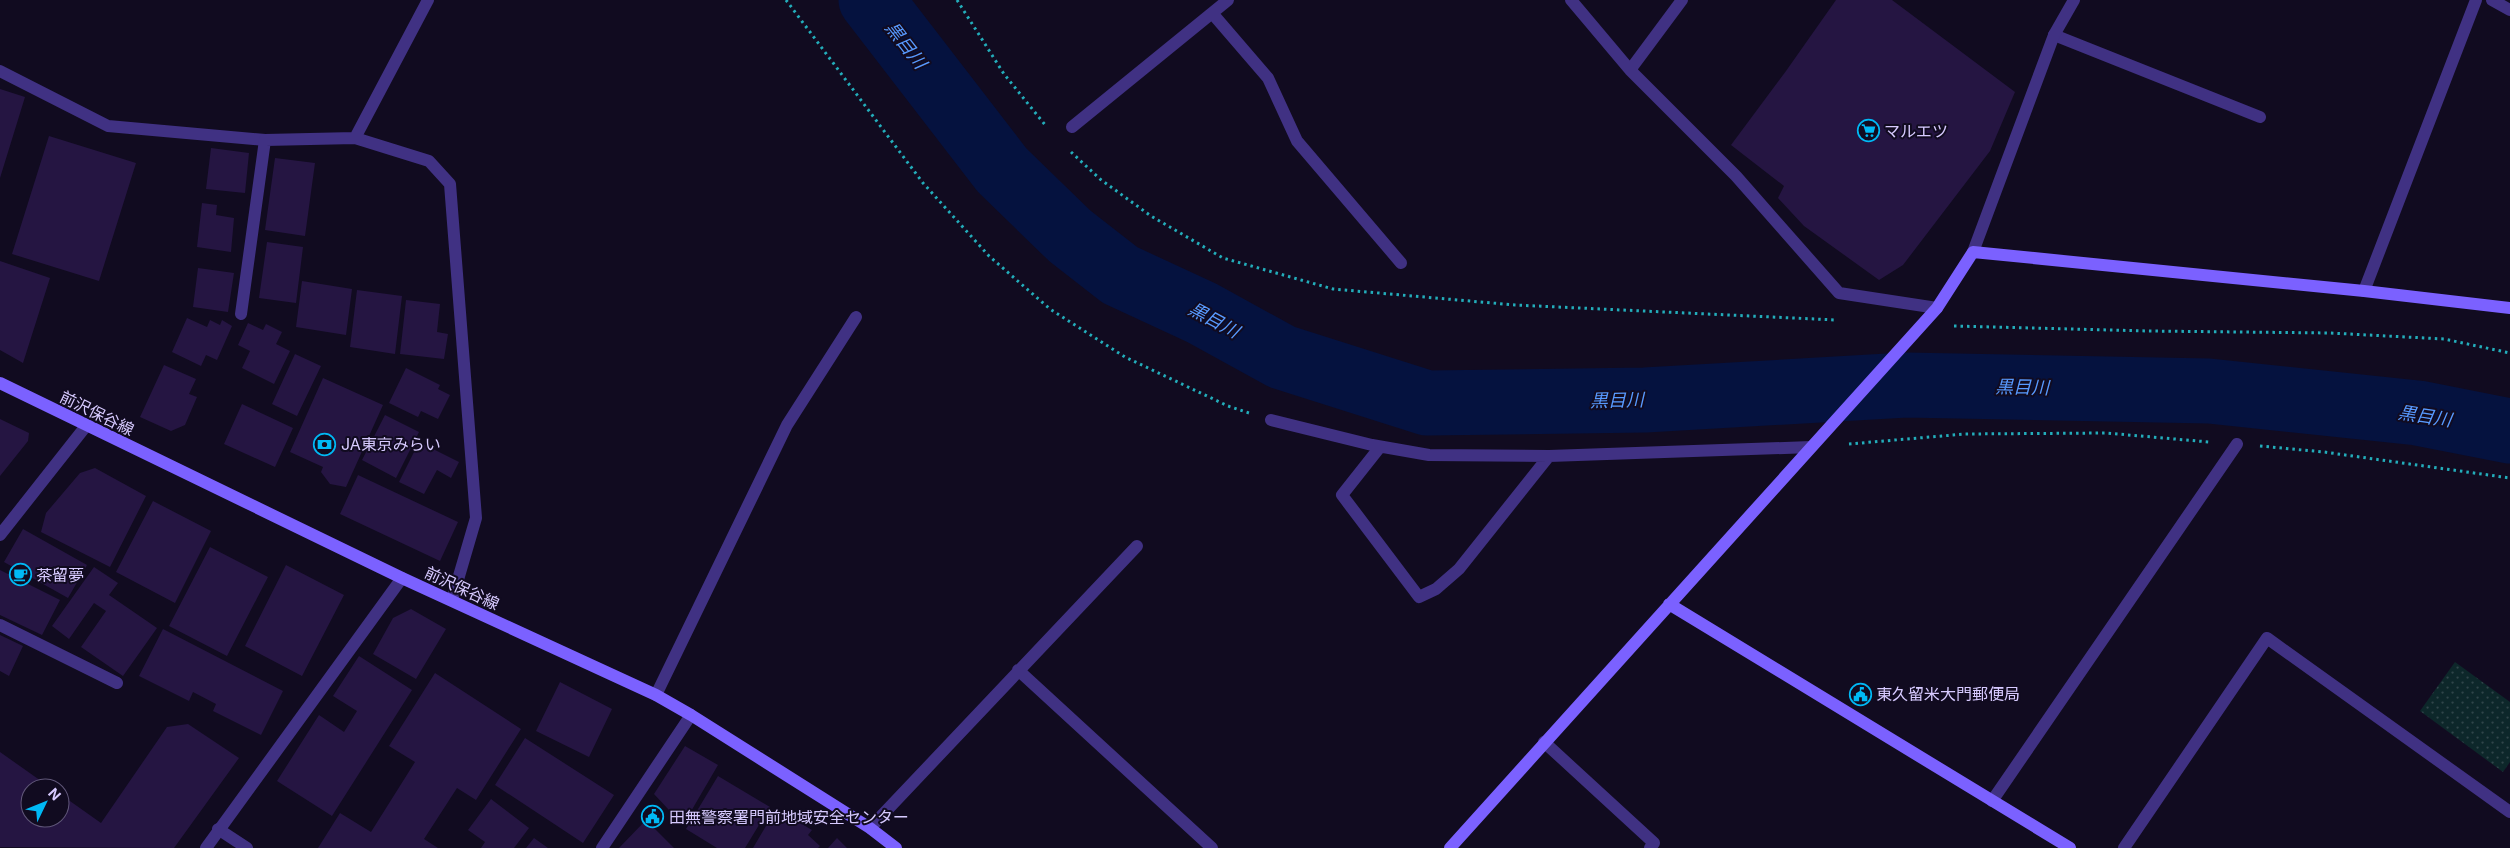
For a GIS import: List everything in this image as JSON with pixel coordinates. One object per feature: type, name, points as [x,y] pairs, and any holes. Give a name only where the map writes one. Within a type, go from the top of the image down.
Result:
[{"type":"street","points":[[355,138],[428,0]]},
{"type":"street","points":[[1072,128],[1228,0]]},
{"type":"street","points":[[1571,0],[1630,70],[1736,176],[1839,293],[1936,308]]},
{"type":"street","points":[[1630,70],[1682,0]]},
{"type":"street","points":[[1450,848],[1936,308],[1973,252],[2054,34],[2074,0]]},
{"type":"street","points":[[2364,291],[2476,0]]},
{"type":"street","points":[[2492,0],[2510,10]]},
{"type":"street","points":[[1212,13],[1268,78],[1297,140],[1401,263]]},
{"type":"street","points":[[2054,34],[2260,117]]},
{"type":"street","points":[[0,71],[108,126],[265,140],[355,138],[429,160],[450,184],[476,518],[452,600]]},
{"type":"street","points":[[241,314],[265,140]]},
{"type":"street","points":[[1973,252],[2364,291],[2510,308]]},
{"type":"street","points":[[656,695],[787,425],[856,317]]},
{"type":"street","name":"前沢保谷線","points":[[0,383],[402,578],[656,695],[870,828],[896,848]]},
{"type":"street","points":[[1271,420],[1380,447],[1429,455],[1549,456],[1811,447]]},
{"type":"street","points":[[0,535],[86,426]]},
{"type":"street","points":[[1992,802],[2237,444]]},
{"type":"street","points":[[1380,447],[1342,495],[1419,597],[1436,589],[1459,569],[1549,456]]},
{"type":"street","points":[[870,828],[1137,546]]},
{"type":"street","points":[[206,848],[402,578]]},
{"type":"street","points":[[1669,604],[2070,848]]},
{"type":"street","points":[[0,625],[117,683]]},
{"type":"street","points":[[2124,848],[2267,638],[2510,812]]},
{"type":"street","points":[[1018,670],[1212,848]]},
{"type":"street","points":[[602,848],[691,715]]},
{"type":"street","points":[[1544,742],[1654,843],[1650,848]]},
{"type":"street","points":[[218,829],[246,848]]},
{"type":"path","points":[[786,0],[923,183],[989,256],[1050,309],[1124,357],[1228,406],[1271,420]]},
{"type":"path","points":[[1921,325],[2148,331],[2330,333],[2444,339],[2510,353]]},
{"type":"path","points":[[1811,447],[1965,434],[2106,433],[2324,452],[2510,478]]},
{"type":"green space","points":[[2455,662],[2510,702],[2510,762],[2503,772],[2420,711]]},
{"type":"building","points":[[1836,0],[1892,0],[2015,92],[1990,151],[1903,265],[1879,280],[1804,226],[1778,198],[1784,186],[1731,145]]},
{"type":"building","points":[[0,89],[25,97],[0,178]]},
{"type":"building","points":[[49,136],[136,163],[99,281],[12,254]]},
{"type":"building","points":[[211,148],[249,153],[245,193],[206,189]]},
{"type":"building","points":[[275,158],[315,163],[305,236],[265,230]]},
{"type":"building","points":[[202,203],[217,205],[216,215],[234,218],[231,252],[197,247]]},
{"type":"building","points":[[267,242],[303,247],[296,303],[259,298]]},
{"type":"building","points":[[0,261],[50,278],[23,363],[0,350]]},
{"type":"building","points":[[198,268],[234,273],[228,312],[193,307]]},
{"type":"building","points":[[302,281],[352,289],[346,335],[296,327]]},
{"type":"building","points":[[357,290],[402,296],[395,354],[350,347]]},
{"type":"building","points":[[406,300],[440,304],[437,332],[448,334],[444,359],[400,354]]},
{"type":"building","points":[[187,318],[207,327],[210,320],[220,325],[222,320],[232,326],[217,360],[206,355],[201,366],[172,352]]},
{"type":"building","points":[[248,323],[263,330],[266,324],[282,332],[276,344],[290,351],[274,384],[242,368],[250,351],[238,345]]},
{"type":"building","points":[[295,354],[321,366],[297,416],[272,404]]},
{"type":"building","points":[[164,365],[196,379],[189,394],[197,397],[185,425],[171,431],[140,417]]},
{"type":"building","points":[[406,368],[440,385],[438,389],[450,395],[438,419],[421,411],[418,417],[389,403]]},
{"type":"building","points":[[323,378],[383,405],[346,487],[330,484],[321,472],[323,467],[290,452]]},
{"type":"building","points":[[242,404],[293,428],[275,467],[224,444]]},
{"type":"building","points":[[385,415],[419,432],[396,478],[362,460]]},
{"type":"building","points":[[0,419],[29,433],[28,441],[0,476]]},
{"type":"building","points":[[419,442],[459,462],[451,478],[437,470],[424,494],[399,482]]},
{"type":"building","points":[[95,468],[146,496],[110,567],[41,532],[46,513],[80,473]]},
{"type":"building","points":[[358,475],[458,522],[440,561],[340,514]]},
{"type":"building","points":[[153,501],[211,531],[175,603],[116,572]]},
{"type":"building","points":[[23,529],[87,565],[68,598],[4,562]]},
{"type":"building","points":[[210,547],[268,577],[227,656],[169,626]]},
{"type":"building","points":[[286,565],[344,595],[302,676],[245,646]]},
{"type":"building","points":[[94,567],[118,583],[109,595],[157,628],[123,676],[81,647],[106,611],[94,603],[69,639],[52,626]]},
{"type":"building","points":[[0,570],[60,600],[42,635],[0,615]]},
{"type":"building","points":[[411,609],[446,629],[416,679],[373,654],[393,618]]},
{"type":"building","points":[[163,629],[283,691],[261,735],[213,711],[216,704],[193,692],[189,701],[139,676]]},
{"type":"building","points":[[0,635],[23,646],[9,676],[0,671]]},
{"type":"building","points":[[359,656],[412,690],[332,816],[277,781],[319,715],[344,732],[357,711],[333,696]]},
{"type":"building","points":[[435,673],[521,729],[476,800],[457,788],[424,839],[438,848],[318,848],[340,813],[371,832],[415,762],[389,746]]},
{"type":"building","points":[[560,682],[612,709],[589,757],[536,731]]},
{"type":"building","points":[[188,724],[239,758],[174,848],[0,847],[0,752],[37,778],[20,778],[20,828],[70,828],[70,801],[101,823],[167,727]]},
{"type":"building","points":[[525,738],[614,795],[583,843],[495,785]]},
{"type":"building","points":[[685,746],[718,765],[683,825],[654,794]]},
{"type":"building","points":[[718,776],[770,807],[745,848],[717,848],[686,829]]},
{"type":"building","points":[[491,799],[529,828],[514,848],[481,848],[485,842],[468,830]]},
{"type":"building","points":[[776,809],[812,830],[808,835],[820,846],[818,848],[753,848]]},
{"type":"building","points":[[646,820],[674,848],[619,848]]},
{"type":"building","points":[[534,838],[548,848],[526,848]]},
{"type":"building","points":[[837,838],[847,848],[828,848]]},
{"type":"waterway","name":"黒目川","points":[[871,0],[1002,170],[1070,236],[1120,275],[1202,313],[1282,357],[1427,403],[1645,400],[1906,385],[2209,391],[2418,413],[2510,431]]},
{"type":"place","name":"マルエツ","points":[[1868,131]]},
{"type":"place","name":"JA東京みらい","points":[[325,444]]},
{"type":"place","name":"茶留夢","points":[[20,575]]},
{"type":"place","name":"東久留米大門郵便局","points":[[1860,694]]},
{"type":"place","name":"田無警察署門前地域安全センター","points":[[653,817]]}]
